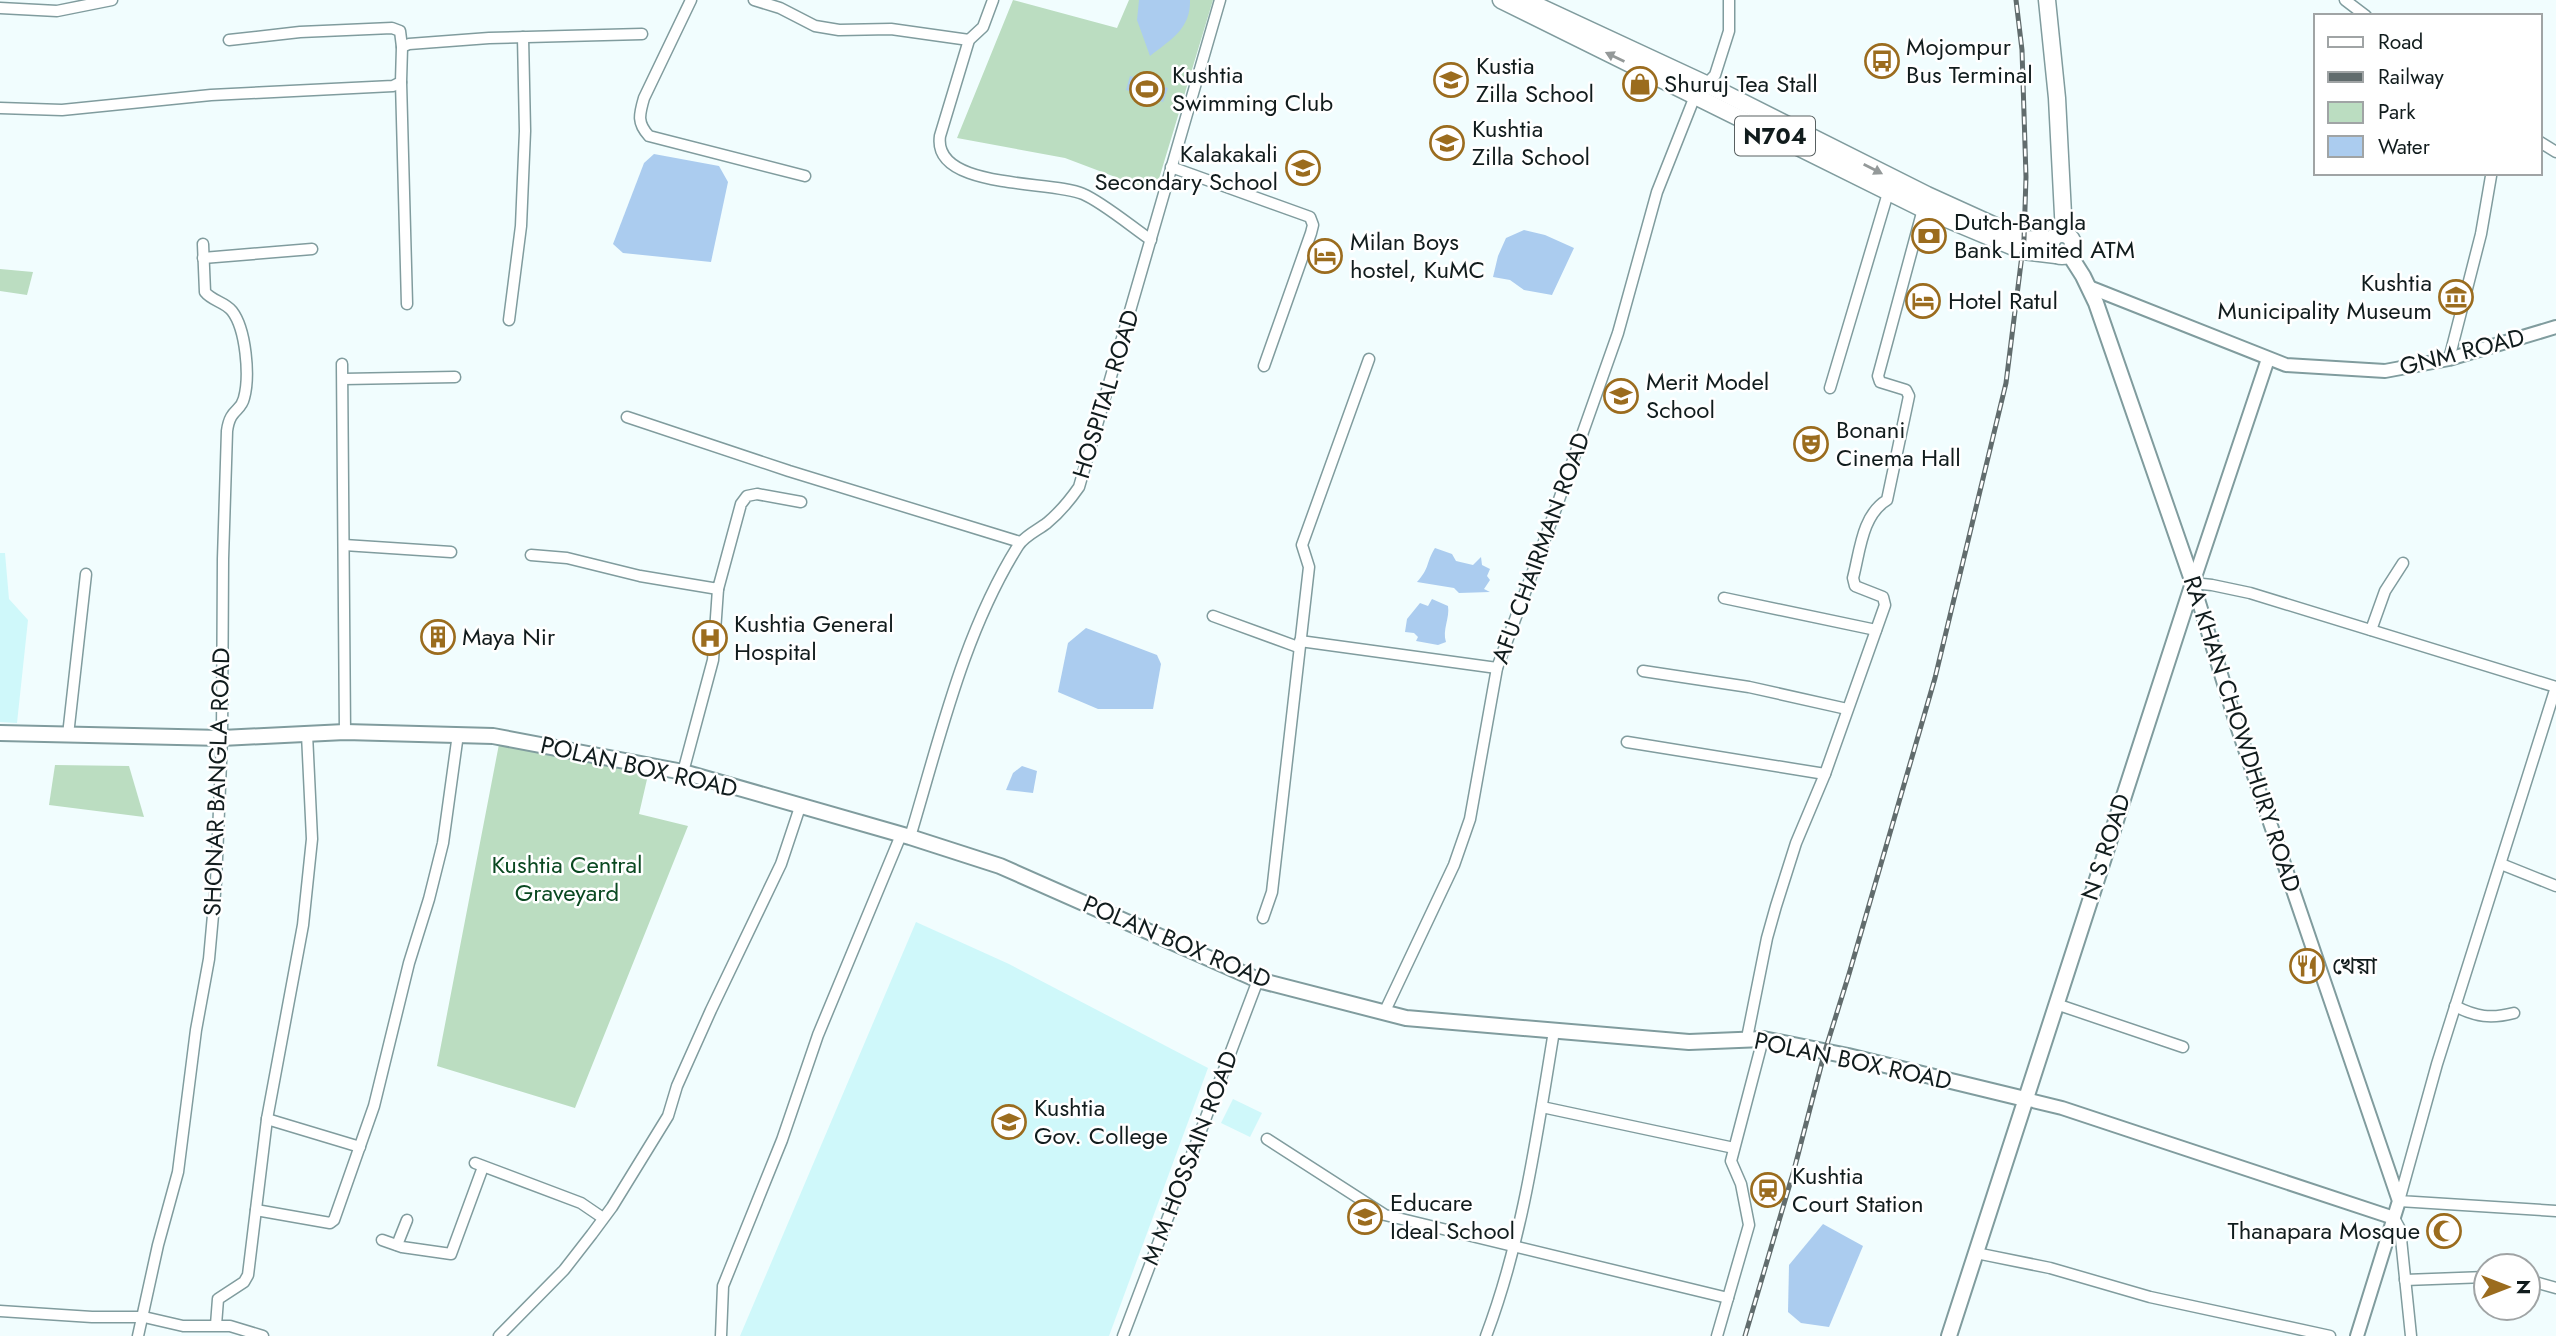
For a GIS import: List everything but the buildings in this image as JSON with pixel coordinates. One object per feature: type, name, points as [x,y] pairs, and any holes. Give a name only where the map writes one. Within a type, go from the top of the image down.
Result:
[{"type":"highway","name":"N704","points":[[1501,0],[1701,90]]},
{"type":"highway","name":"N704","points":[[1525,0],[1843,162],[1957,216],[2024,239],[2060,246]]},
{"type":"highway","points":[[2048,0],[2058,112],[2060,246]]},
{"type":"highway","name":"N704","points":[[1843,162],[1888,193],[1923,209],[1957,216]]},
{"type":"main road","name":"RA KHAN CHOWDHURY ROAD","points":[[2060,246],[2088,287],[2129,396],[2193,583]]},
{"type":"main road","name":"N S ROAD","points":[[1949,1336],[2193,583]]},
{"type":"main road","name":"POLAN BOX ROAD","points":[[0,733],[222,738],[345,733],[493,736],[683,772],[906,836],[1000,866],[1258,980],[1384,1013],[1406,1018],[1689,1042],[1763,1039],[1848,1056],[2025,1099]]},
{"type":"street","points":[[0,8],[57,12],[112,0]]},
{"type":"street","points":[[691,0],[644,98],[639,114],[640,126],[649,136],[805,176]]},
{"type":"street","points":[[754,0],[780,8],[815,26],[839,30],[891,29],[969,40]]},
{"type":"street","points":[[993,0],[983,27],[969,40],[939,145],[950,164],[995,181],[1048,186],[1083,194],[1151,240]]},
{"type":"street","name":"HOSPITAL ROAD","points":[[721,1336],[723,1286],[782,1140],[818,1035],[906,836],[967,647],[1020,542],[1049,521],[1079,487],[1220,0]]},
{"type":"street","name":"AFU CHAIRMAN ROAD","points":[[1384,1013],[1454,865],[1470,819],[1497,668],[1618,333],[1657,192],[1701,90],[1715,75],[1729,31],[1729,0]]},
{"type":"street","points":[[2345,0],[2363,14]]},
{"type":"street","points":[[229,40],[300,32],[392,28],[400,32],[407,304]]},
{"type":"street","points":[[402,47],[409,44],[523,37],[642,34]]},
{"type":"street","points":[[509,320],[520,226],[525,131],[523,37]]},
{"type":"street","points":[[0,108],[62,110],[211,95],[393,86],[401,82]]},
{"type":"street","points":[[1171,167],[1310,217],[1313,225],[1311,233],[1264,366]]},
{"type":"street","points":[[2449,359],[2481,234],[2491,176]]},
{"type":"street","points":[[1830,388],[1888,193]]},
{"type":"street","points":[[1747,1038],[1766,939],[1776,906],[1796,843],[1825,774],[1885,600],[1855,586],[1853,578],[1870,517],[1878,505],[1886,500],[1909,396],[1906,390],[1880,382],[1878,376],[1923,209]]},
{"type":"street","name":"SHONAR BANGLA ROAD","points":[[138,1336],[158,1245],[178,1172],[196,1030],[209,959],[216,882],[222,738],[227,431],[230,416],[243,403],[247,387],[244,341],[233,312],[205,292],[203,244]]},
{"type":"street","points":[[203,258],[312,249]]},
{"type":"street","name":"GNM ROAD","points":[[2088,287],[2286,365],[2385,371],[2449,359],[2556,327]]},
{"type":"street","points":[[1263,918],[1272,892],[1308,567],[1302,545],[1369,359]]},
{"type":"street","name":"N S ROAD","points":[[2193,583],[2268,359]]},
{"type":"street","points":[[342,364],[345,733]]},
{"type":"street","points":[[343,379],[455,377]]},
{"type":"street","points":[[627,417],[789,471],[1020,542]]},
{"type":"street","points":[[683,772],[713,660],[718,589],[741,505],[747,496],[757,494],[801,502]]},
{"type":"street","points":[[344,545],[451,552]]},
{"type":"street","points":[[531,555],[567,558],[640,576],[718,589]]},
{"type":"street","points":[[2371,630],[2385,591],[2403,563]]},
{"type":"street","points":[[68,735],[86,574]]},
{"type":"street","points":[[2193,583],[2212,584],[2250,593],[2556,687],[2455,1006],[2357,1336]]},
{"type":"street","name":"RA KHAN CHOWDHURY ROAD","points":[[2193,583],[2236,723],[2399,1201]]},
{"type":"street","points":[[1724,598],[1876,630]]},
{"type":"street","points":[[1213,616],[1299,644],[1497,668]]},
{"type":"street","points":[[1643,671],[1749,687],[1847,709]]},
{"type":"street","points":[[216,1325],[218,1299],[244,1282],[248,1275],[267,1119],[305,913],[312,839],[307,734]]},
{"type":"street","points":[[256,1210],[330,1223],[334,1220],[374,1106],[409,963],[429,899],[443,844],[458,734]]},
{"type":"street","points":[[1627,742],[1825,774]]},
{"type":"street","points":[[499,1336],[564,1270],[603,1218],[668,1116],[677,1086],[781,864],[800,807]]},
{"type":"street","points":[[2501,864],[2556,886]]},
{"type":"street","name":"M M HOSSAIN ROAD","points":[[1123,1336],[1258,980]]},
{"type":"street","points":[[2056,1004],[2183,1047]]},
{"type":"street","points":[[2455,1006],[2484,1017],[2514,1013]]},
{"type":"street","points":[[1486,1336],[1515,1245],[1554,1031]]},
{"type":"street","points":[[1717,1336],[1749,1225],[1741,1184],[1731,1161],[1763,1039]]},
{"type":"street","name":"POLAN BOX ROAD","points":[[2025,1099],[2062,1108],[2394,1218]]},
{"type":"street","points":[[1542,1107],[1734,1148]]},
{"type":"street","points":[[267,1119],[360,1147]]},
{"type":"street","points":[[1267,1139],[1384,1215],[1728,1298]]},
{"type":"street","points":[[382,1240],[451,1254],[479,1165],[532,1182],[581,1203],[603,1218]]},
{"type":"street","points":[[2399,1201],[2553,1211]]},
{"type":"street","points":[[2394,1218],[2400,1229],[2411,1336]]},
{"type":"street","points":[[397,1245],[407,1220]]},
{"type":"street","points":[[1976,1253],[2050,1268],[2172,1302],[2330,1336]]},
{"type":"street","points":[[2405,1280],[2472,1278]]},
{"type":"street","points":[[0,1311],[92,1317],[144,1317],[183,1326],[230,1326],[262,1336]]},
{"type":"shaded area","points":[[0,553],[5,553],[9,599],[28,620],[17,723],[0,722]]},
{"type":"shaded area","name":"Kushtia Gov. College","points":[[916,922],[1009,964],[1208,1068],[1109,1336],[740,1336]]},
{"type":"shaded area","points":[[1233,1099],[1262,1113],[1250,1137],[1221,1123]]},
{"type":"green space","points":[[1013,0],[1117,28],[1129,0],[1213,0],[1155,192],[1065,158],[957,138]]},
{"type":"green space","points":[[0,269],[33,272],[27,295],[0,291]]},
{"type":"green space","name":"Kushtia Central Graveyard","points":[[500,739],[648,775],[639,814],[688,826],[575,1108],[437,1066]]},
{"type":"green space","points":[[55,765],[129,766],[144,817],[49,805]]},
{"type":"water","points":[[1139,0],[1190,0],[1187,19],[1178,33],[1150,56],[1137,20]]},
{"type":"water","name":"Kushtia Swimming Club","points":[[1130,76],[1168,88],[1163,102],[1126,90]]},
{"type":"water","points":[[654,154],[719,166],[728,182],[711,262],[623,253],[613,244],[644,163]]},
{"type":"water","points":[[1524,230],[1545,235],[1574,248],[1552,295],[1524,290],[1510,280],[1493,277],[1506,238]]},
{"type":"water","points":[[1435,548],[1452,554],[1456,561],[1473,565],[1481,557],[1482,565],[1490,569],[1487,576],[1490,580],[1484,589],[1490,592],[1459,593],[1454,588],[1417,582]]},
{"type":"water","points":[[1432,599],[1448,606],[1446,642],[1438,645],[1416,641],[1418,637],[1414,633],[1405,632],[1407,619],[1420,603],[1428,606]]},
{"type":"water","points":[[1086,628],[1157,655],[1161,664],[1153,709],[1098,709],[1058,692],[1068,643]]},
{"type":"water","points":[[1022,766],[1037,771],[1033,793],[1006,790],[1013,773]]},
{"type":"water","points":[[1823,1224],[1863,1246],[1829,1327],[1801,1323],[1788,1312],[1789,1265]]},
{"type":"railway","points":[[1745,1336],[1794,1170],[1825,1051],[1935,678],[2006,383],[2024,239],[2026,177],[2022,50],[2016,0]]},
{"type":"place","name":"Mojompur Bus Terminal","points":[[1882,61]]},
{"type":"place","name":"Kustia Zilla School","points":[[1451,80]]},
{"type":"place","name":"Shuruj Tea Stall","points":[[1640,84]]},
{"type":"place","name":"Kushtia Swimming Club","points":[[1147,89]]},
{"type":"place","name":"Kushtia Zilla School","points":[[1447,143]]},
{"type":"place","name":"Kalakakali Secondary School","points":[[1303,168]]},
{"type":"place","name":"Dutch-Bangla Bank Limited ATM","points":[[1929,236]]},
{"type":"place","name":"Milan Boys hostel, KuMC","points":[[1325,256]]},
{"type":"place","name":"Kushtia Municipality Museum","points":[[2456,297]]},
{"type":"place","name":"Hotel Ratul","points":[[1923,301]]},
{"type":"place","name":"Merit Model School","points":[[1621,396]]},
{"type":"place","name":"Bonani Cinema Hall","points":[[1811,444]]},
{"type":"place","name":"Maya Nir","points":[[438,637]]},
{"type":"place","name":"Kushtia General Hospital","points":[[710,638]]},
{"type":"place","name":"খেয়া","points":[[2307,966]]},
{"type":"place","name":"Kushtia Gov. College","points":[[1009,1122]]},
{"type":"place","name":"Kushtia Court Station","points":[[1768,1190]]},
{"type":"place","name":"Educare Ideal School","points":[[1365,1217]]},
{"type":"place","name":"Thanapara Mosque","points":[[2444,1231]]}]
